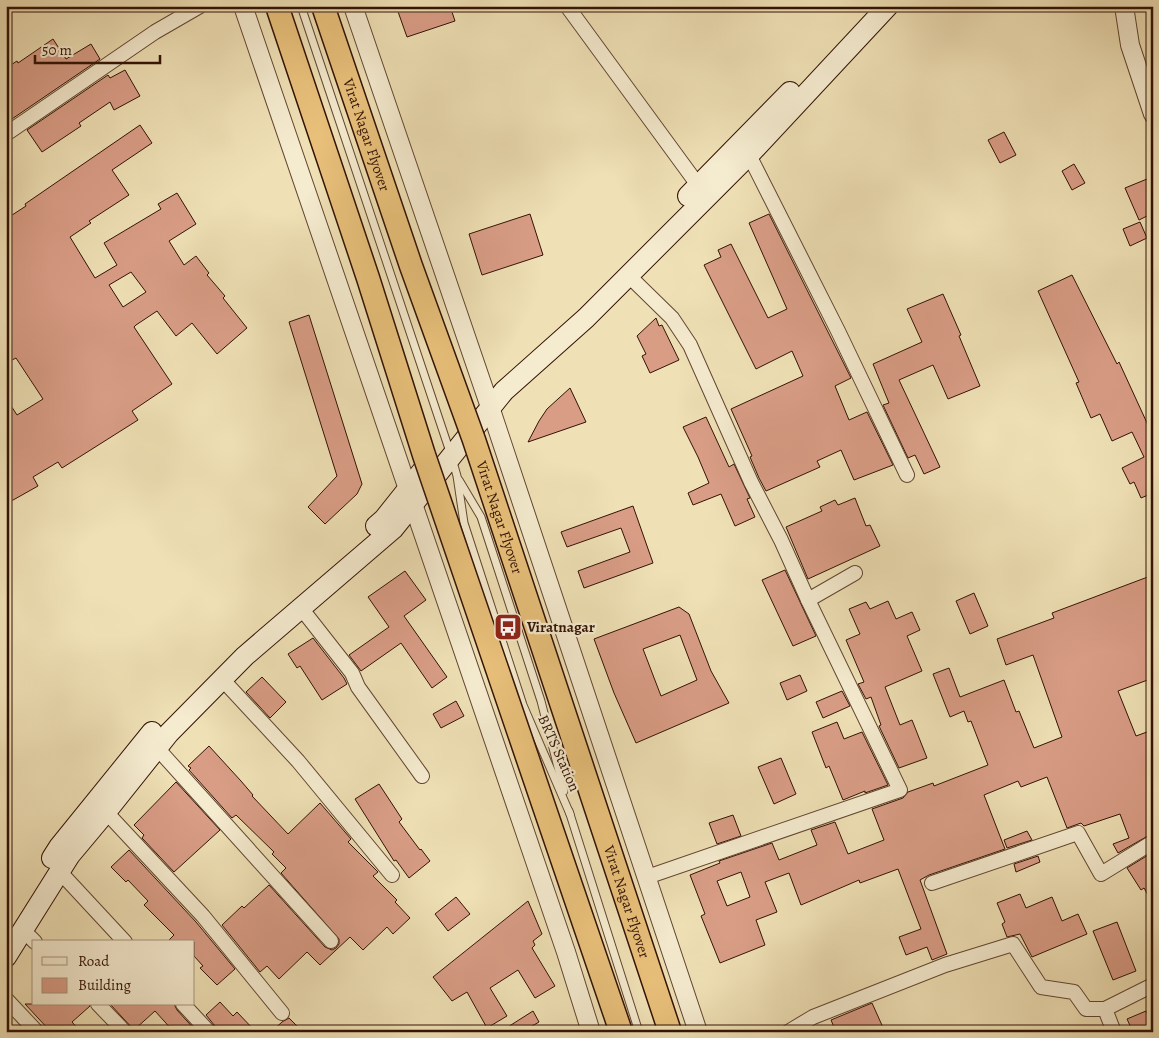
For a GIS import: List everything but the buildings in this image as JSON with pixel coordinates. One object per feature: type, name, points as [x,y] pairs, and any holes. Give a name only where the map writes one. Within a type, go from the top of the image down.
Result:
[{"type":"main road","points":[[277,6],[424,454],[621,1032]]},
{"type":"main road","name":"Virat Nagar Flyover","points":[[323,6],[411,266],[477,449],[670,1032]]},
{"type":"main road","points":[[6,957],[70,855],[169,733],[245,656],[393,529],[411,497],[487,401],[496,382],[578,309],[873,6]]},
{"type":"main road","points":[[487,401],[504,391],[586,318],[749,155],[888,6]]},
{"type":"main road","points":[[22,934],[59,847],[158,724],[236,646],[411,497]]},
{"type":"street","points":[[6,134],[155,32],[200,6]]},
{"type":"street","points":[[243,6],[556,924],[591,1032]]},
{"type":"street","points":[[353,6],[698,1032]]},
{"type":"street","points":[[567,6],[698,186]]},
{"type":"street","points":[[1124,6],[1130,45],[1153,114]]},
{"type":"street","points":[[749,155],[834,322],[907,475]]},
{"type":"street","points":[[628,275],[672,318],[690,345],[751,482],[781,540],[900,790],[647,877]]},
{"type":"street","points":[[808,600],[855,573]]},
{"type":"street","points":[[301,608],[352,673],[358,687],[422,776]]},
{"type":"street","points":[[222,679],[298,762],[392,875]]},
{"type":"street","points":[[157,748],[331,942]]},
{"type":"street","points":[[106,812],[203,916],[282,1013]]},
{"type":"street","points":[[932,883],[1078,833],[1101,874],[1153,842]]},
{"type":"street","points":[[60,872],[123,940]]},
{"type":"street","points":[[788,1032],[813,1017],[945,965],[1013,944],[1042,987],[1074,992],[1086,1009],[1105,1009],[1153,985]]},
{"type":"street","points":[[6,999],[37,1032]]},
{"type":"street","points":[[100,1006],[125,1032]]},
{"type":"street","points":[[186,1006],[207,1031]]},
{"type":"street","points":[[1105,1009],[1114,1032]]},
{"type":"lane","points":[[301,6],[457,476]]},
{"type":"lane","name":"BRTS Station","points":[[457,476],[481,517],[541,701],[570,814]]},
{"type":"lane","name":"BRTS Station","points":[[457,476],[464,523],[523,706],[570,814]]},
{"type":"lane","points":[[570,814],[639,1032]]},
{"type":"place","name":"Viratnagar","points":[[508,627]]}]
